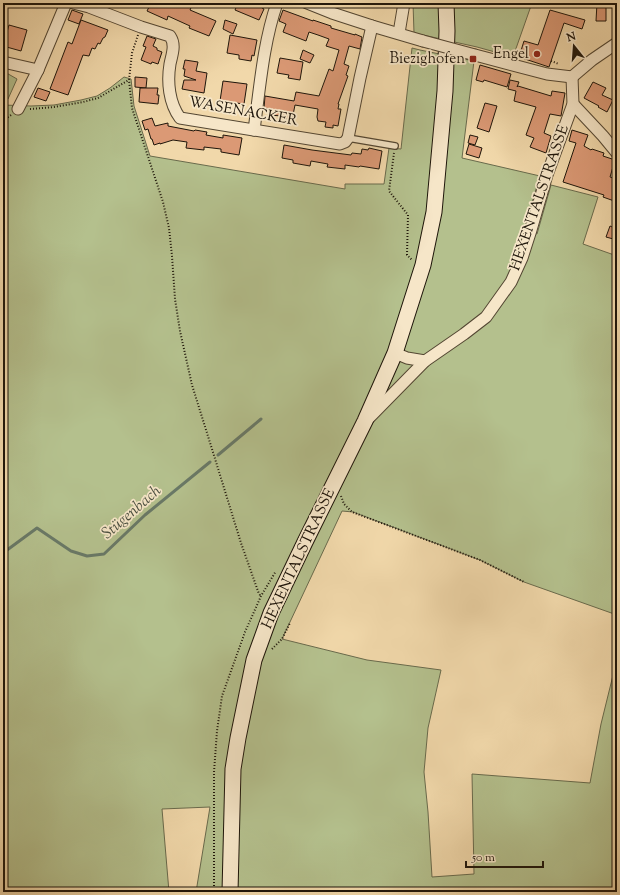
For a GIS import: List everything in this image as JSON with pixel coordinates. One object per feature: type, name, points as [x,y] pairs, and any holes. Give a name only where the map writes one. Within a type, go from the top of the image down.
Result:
[{"type":"main road","name":"HEXENTALSTRASSE","points":[[230,892],[232,865],[233,769],[254,660],[271,612],[366,421],[395,353],[423,265],[434,212],[445,91],[447,30],[446,3]]},
{"type":"street","points":[[18,109],[38,70],[66,3]]},
{"type":"street","name":"WASENACKER","points":[[73,3],[89,7],[141,27],[170,36],[173,40],[174,46],[168,86],[175,112],[180,118],[340,144],[345,142],[348,138]]},
{"type":"street","points":[[254,130],[265,52],[271,20],[277,3]]},
{"type":"street","points":[[307,3],[372,26],[547,74],[572,77],[592,60],[617,43]]},
{"type":"street","points":[[399,33],[404,3]]},
{"type":"street","points":[[348,138],[372,26]]},
{"type":"street","points":[[3,62],[38,70]]},
{"type":"street","name":"HEXENTALSTRASSE","points":[[366,421],[426,361],[486,316],[511,282],[522,258],[545,180],[573,104],[572,77]]},
{"type":"street","points":[[573,104],[617,153]]},
{"type":"street","points":[[395,353],[407,358],[426,361]]},
{"type":"lane","points":[[348,138],[395,146]]},
{"type":"path","points":[[141,27],[132,53],[129,80],[132,108],[163,202],[169,228],[175,299],[180,331],[192,385],[241,543],[261,596]]},
{"type":"path","points":[[551,61],[565,67]]},
{"type":"path","points":[[18,109],[54,107],[83,102],[98,98],[129,80]]},
{"type":"path","points":[[395,146],[389,190],[408,215],[408,255],[414,262]]},
{"type":"path","points":[[333,488],[340,491],[344,504],[352,512],[480,560],[524,582]]},
{"type":"path","points":[[272,649],[282,639],[290,623]]},
{"type":"green space","points":[[413,3],[532,3],[513,57],[477,47],[414,33]]},
{"type":"green space","points":[[412,48],[474,61],[462,158],[540,176],[524,229],[537,234],[551,185],[598,197],[583,244],[617,256],[617,615],[524,582],[480,560],[353,512],[342,511],[282,639],[367,660],[441,670],[428,728],[424,772],[432,877],[474,874],[472,774],[590,783],[601,724],[617,659],[617,892],[196,892],[210,807],[162,809],[169,892],[3,892],[3,105],[54,105],[81,100],[97,96],[124,77],[131,79],[134,106],[150,156],[345,189],[345,184],[384,184],[389,148],[401,149]]},
{"type":"green space","points":[[3,71],[17,79],[8,99],[3,97]]},
{"type":"building","points":[[151,3],[193,3],[190,10],[216,21],[209,36],[189,28],[190,26],[168,16],[167,20],[147,11]]},
{"type":"building","points":[[238,3],[264,3],[262,8],[264,9],[259,20],[235,10]]},
{"type":"building","points":[[597,3],[606,3],[606,21],[596,21]]},
{"type":"building","points":[[72,10],[83,14],[79,24],[68,20]]},
{"type":"building","points":[[283,10],[331,26],[331,28],[362,37],[360,49],[349,46],[344,64],[349,66],[346,75],[348,76],[338,104],[338,109],[341,109],[338,126],[333,125],[333,128],[325,127],[326,122],[318,121],[318,109],[295,105],[292,120],[281,118],[282,116],[269,115],[270,109],[264,108],[265,96],[294,101],[296,92],[319,96],[329,69],[333,71],[339,50],[326,46],[329,39],[309,32],[306,41],[283,32],[286,24],[279,21]]},
{"type":"building","points":[[550,10],[585,20],[582,29],[564,23],[549,67],[519,57],[524,41],[538,45]]},
{"type":"building","points":[[81,20],[108,30],[100,44],[98,43],[95,49],[92,48],[89,56],[83,55],[68,95],[50,89],[68,42],[72,44]]},
{"type":"building","points":[[225,20],[237,24],[233,34],[223,29]]},
{"type":"building","points":[[9,25],[27,30],[21,51],[3,46]]},
{"type":"building","points":[[230,35],[257,40],[254,56],[252,55],[251,61],[239,59],[239,55],[227,53]]},
{"type":"building","points":[[147,36],[156,39],[153,46],[162,52],[158,64],[152,62],[151,64],[141,60],[146,47],[143,46]]},
{"type":"building","points":[[303,50],[314,55],[310,63],[300,59]]},
{"type":"building","points":[[280,58],[303,62],[300,80],[288,78],[289,75],[277,73]]},
{"type":"building","points":[[185,60],[198,62],[196,71],[207,73],[204,93],[182,89],[184,80],[196,80],[184,76],[185,69],[183,69]]},
{"type":"building","points":[[480,65],[511,74],[507,87],[484,80],[483,82],[476,80]]},
{"type":"building","points":[[135,77],[147,78],[146,88],[135,87]]},
{"type":"building","points":[[510,80],[519,82],[517,87],[518,86],[551,96],[552,91],[565,93],[561,116],[550,114],[544,133],[551,136],[546,153],[530,147],[534,138],[526,135],[536,107],[514,101],[516,91],[508,89]]},
{"type":"building","points":[[223,81],[247,84],[244,104],[220,101]]},
{"type":"building","points":[[593,82],[606,88],[602,95],[613,100],[607,112],[584,98]]},
{"type":"building","points":[[38,88],[50,92],[46,101],[34,97]]},
{"type":"building","points":[[140,88],[158,88],[158,104],[139,102]]},
{"type":"building","points":[[485,103],[497,106],[489,132],[477,128]]},
{"type":"building","points":[[152,118],[155,126],[168,123],[168,126],[207,132],[206,135],[223,138],[223,135],[242,138],[239,155],[221,152],[221,149],[204,147],[204,150],[186,148],[187,142],[173,140],[154,145],[148,129],[145,130],[142,121]]},
{"type":"building","points":[[572,130],[588,135],[584,146],[591,150],[604,153],[603,156],[615,160],[610,177],[617,179],[617,202],[603,197],[604,195],[563,182],[576,143],[569,141]]},
{"type":"building","points":[[470,135],[478,137],[475,145],[468,143]]},
{"type":"building","points":[[469,144],[482,148],[479,158],[466,154]]},
{"type":"building","points":[[284,145],[351,155],[352,153],[361,154],[362,149],[368,150],[369,148],[382,151],[379,169],[345,165],[345,169],[327,167],[328,164],[311,161],[310,166],[293,163],[293,160],[282,158]]},
{"type":"building","points":[[610,226],[617,229],[617,240],[606,237]]},
{"type":"waterway","name":"Stügenbach","points":[[218,455],[261,419]]},
{"type":"waterway","name":"Stügenbach","points":[[3,553],[37,528],[71,551],[87,556],[104,554],[145,515],[210,462]]},
{"type":"place","name":"Engel","points":[[537,54]]},
{"type":"place","name":"Biezighofen","points":[[473,59]]}]
